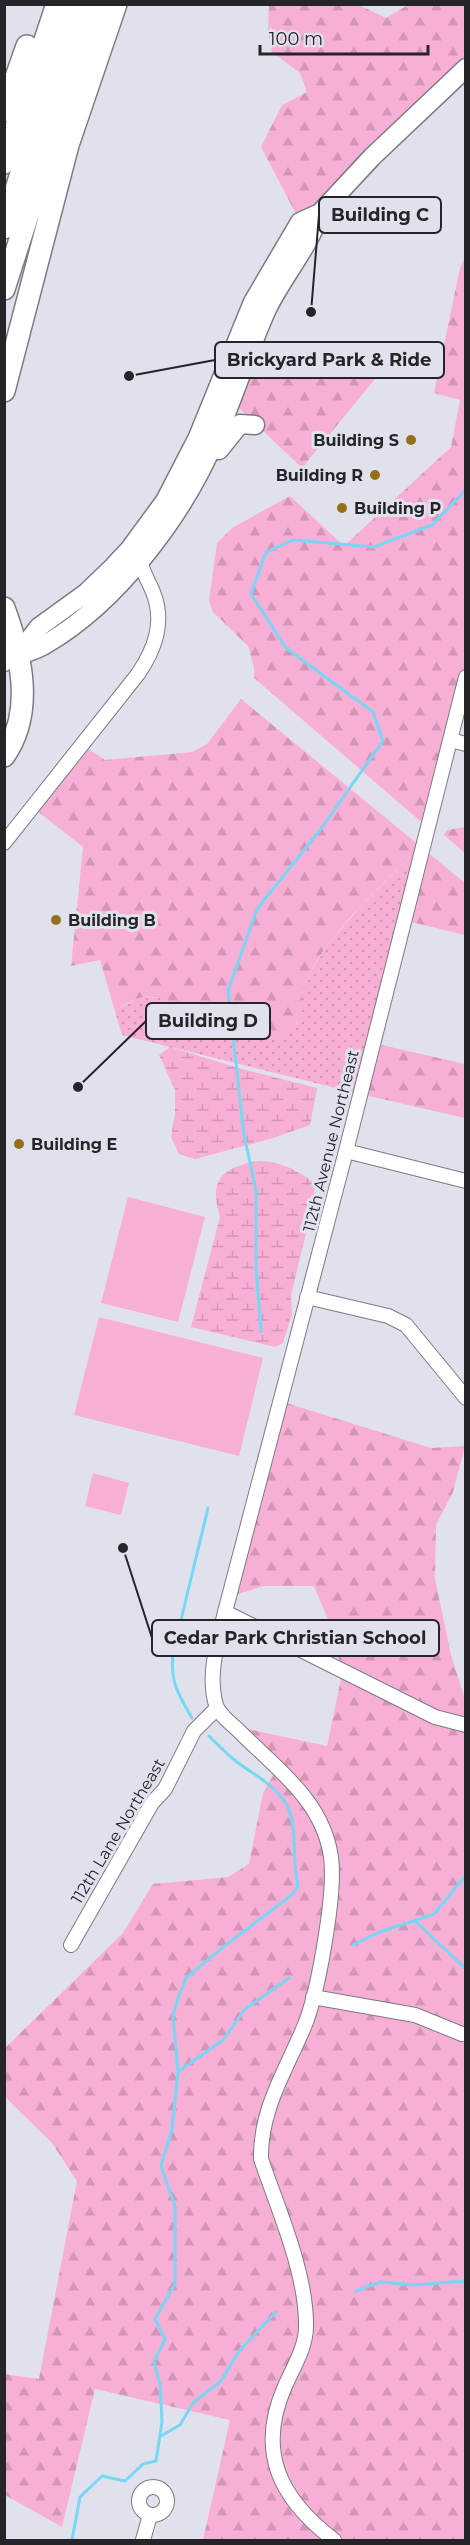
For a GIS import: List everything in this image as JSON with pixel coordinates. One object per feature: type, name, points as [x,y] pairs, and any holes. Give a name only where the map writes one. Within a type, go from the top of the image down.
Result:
[{"type":"highway","points":[[5,110],[42,4]]},
{"type":"highway","points":[[4,163],[57,4]]},
{"type":"highway","points":[[4,228],[38,118],[78,4]]},
{"type":"highway","points":[[4,289],[96,4]]},
{"type":"highway","points":[[4,391],[68,145],[116,4]]},
{"type":"highway","points":[[69,27],[77,62]]},
{"type":"highway","points":[[4,608],[11,658],[23,696],[21,722],[16,737],[4,756]]},
{"type":"main road","points":[[11,658],[39,627],[86,593],[129,550],[165,501],[182,472],[224,377],[253,302],[269,271],[300,222],[320,213],[372,157],[465,68]]},
{"type":"main road","points":[[197,480],[223,421],[261,323],[284,277],[315,228],[320,213]]},
{"type":"main road","points":[[224,377],[235,369],[248,340],[261,323]]},
{"type":"main road","points":[[197,480],[202,450],[225,393],[224,377]]},
{"type":"main road","points":[[11,658],[45,645],[92,610],[140,561],[231,433],[240,424],[255,425]]},
{"type":"street","points":[[4,843],[138,674],[155,645],[159,627],[154,594],[140,561]]},
{"type":"street","name":"112th Avenue Northeast","points":[[217,1708],[212,1677],[225,1612],[346,1151],[465,677]]},
{"type":"street","points":[[450,740],[465,744]]},
{"type":"street","points":[[346,1151],[465,1180]]},
{"type":"street","points":[[307,1297],[388,1316],[406,1325],[465,1398]]},
{"type":"street","points":[[225,1612],[435,1717],[465,1725]]},
{"type":"street","points":[[217,1708],[306,1797],[323,1824],[332,1860],[332,1889],[313,1997],[305,2024],[272,2097],[262,2126],[261,2159],[302,2282],[306,2328],[301,2350],[275,2410],[272,2440],[278,2474],[292,2501],[310,2522],[334,2541]]},
{"type":"street","name":"112th Lane Northeast","points":[[71,1945],[152,1803],[165,1789],[194,1731],[217,1708]]},
{"type":"street","points":[[313,1997],[415,2015],[462,2034]]},
{"type":"street","points":[[143,2541],[150,2515]]},
{"type":"green space","points":[[269,5],[359,5],[386,18],[408,5],[465,5],[465,68],[303,227],[261,147],[282,105],[307,92],[300,73],[272,52],[268,29]]},
{"type":"green space","points":[[465,257],[465,677],[426,826],[254,678],[254,668],[248,646],[213,612],[209,601],[217,543],[232,528],[290,496],[344,546],[451,447],[460,400],[434,393],[460,268]]},
{"type":"green space","points":[[258,352],[375,379],[302,468],[236,405]]},
{"type":"green space","points":[[241,699],[465,883],[465,935],[403,920],[420,847],[339,930],[307,978],[302,992],[299,1016],[293,1030],[286,1035],[271,1038],[254,1036],[173,1002],[155,997],[136,999],[115,1011],[100,960],[71,966],[83,847],[31,806],[81,744],[105,760],[192,752],[207,744]]},
{"type":"green space","points":[[466,827],[465,853],[444,835],[447,830]]},
{"type":"green space","points":[[421,846],[360,1094],[122,1035],[115,1011],[140,997],[167,998],[221,1024],[297,1024],[304,983],[328,944],[362,905]]},
{"type":"green space","points":[[373,1043],[465,1064],[465,1118],[360,1094]]},
{"type":"green space","points":[[170,1047],[242,1069],[317,1088],[310,1125],[270,1139],[195,1159],[179,1154],[171,1137],[175,1113],[175,1090],[159,1055]]},
{"type":"green space","points":[[256,1161],[272,1162],[287,1167],[302,1174],[315,1184],[314,1201],[291,1295],[292,1314],[283,1343],[275,1347],[191,1327],[220,1217],[216,1194],[220,1178],[234,1168]]},
{"type":"green space","points":[[128,1197],[205,1217],[178,1322],[101,1303]]},
{"type":"green space","points":[[99,1317],[263,1358],[239,1456],[74,1415]]},
{"type":"green space","points":[[280,1401],[431,1448],[465,1446],[453,1492],[436,1525],[435,1579],[451,1655],[466,1702],[465,2540],[203,2540],[230,2420],[95,2389],[62,2527],[5,2495],[4,2374],[39,2379],[77,2181],[52,2143],[5,2097],[5,2048],[123,1933],[153,1884],[228,1877],[249,1864],[263,1793],[278,1767],[238,1727],[327,1746],[342,1674],[332,1629],[314,1586],[263,1586],[229,1597]]},
{"type":"green space","points":[[93,1473],[129,1483],[121,1515],[85,1506]]},
{"type":"waterway","points":[[261,1332],[256,1268],[256,1190],[244,1135],[228,991],[257,909],[320,830],[383,741],[373,712],[286,648],[251,594],[266,552],[293,540],[374,547],[432,525],[466,490]]},
{"type":"waterway","points":[[192,1718],[176,1687],[172,1663],[208,1508]]},
{"type":"waterway","points":[[72,2540],[80,2497],[102,2476],[125,2481],[143,2464],[156,2461],[162,2422],[160,2384],[154,2362],[165,2339],[155,2319],[175,2284],[175,2206],[161,2166],[172,2129],[178,2072],[173,2016],[178,1998],[186,1978],[293,1894],[298,1886],[293,1825],[282,1797],[267,1783],[232,1758],[209,1736]]},
{"type":"waterway","points":[[353,1945],[380,1932],[434,1914],[466,1875]]},
{"type":"waterway","points":[[415,1921],[466,1969]]},
{"type":"waterway","points":[[179,2071],[223,2040],[245,2009],[289,1978]]},
{"type":"waterway","points":[[356,2291],[380,2282],[414,2285],[466,2281]]},
{"type":"waterway","points":[[161,2436],[180,2425],[193,2403],[221,2381],[239,2351],[276,2312]]},
{"type":"place","name":"Building C","points":[[311,312]]},
{"type":"place","name":"Brickyard Park & Ride","points":[[129,376]]},
{"type":"place","name":"Building S","points":[[411,440]]},
{"type":"place","name":"Building R","points":[[375,475]]},
{"type":"place","name":"Building P","points":[[342,508]]},
{"type":"place","name":"Building B","points":[[56,920]]},
{"type":"place","name":"Building D","points":[[78,1087]]},
{"type":"place","name":"Building E","points":[[19,1144]]},
{"type":"place","name":"Cedar Park Christian School","points":[[123,1548]]}]
